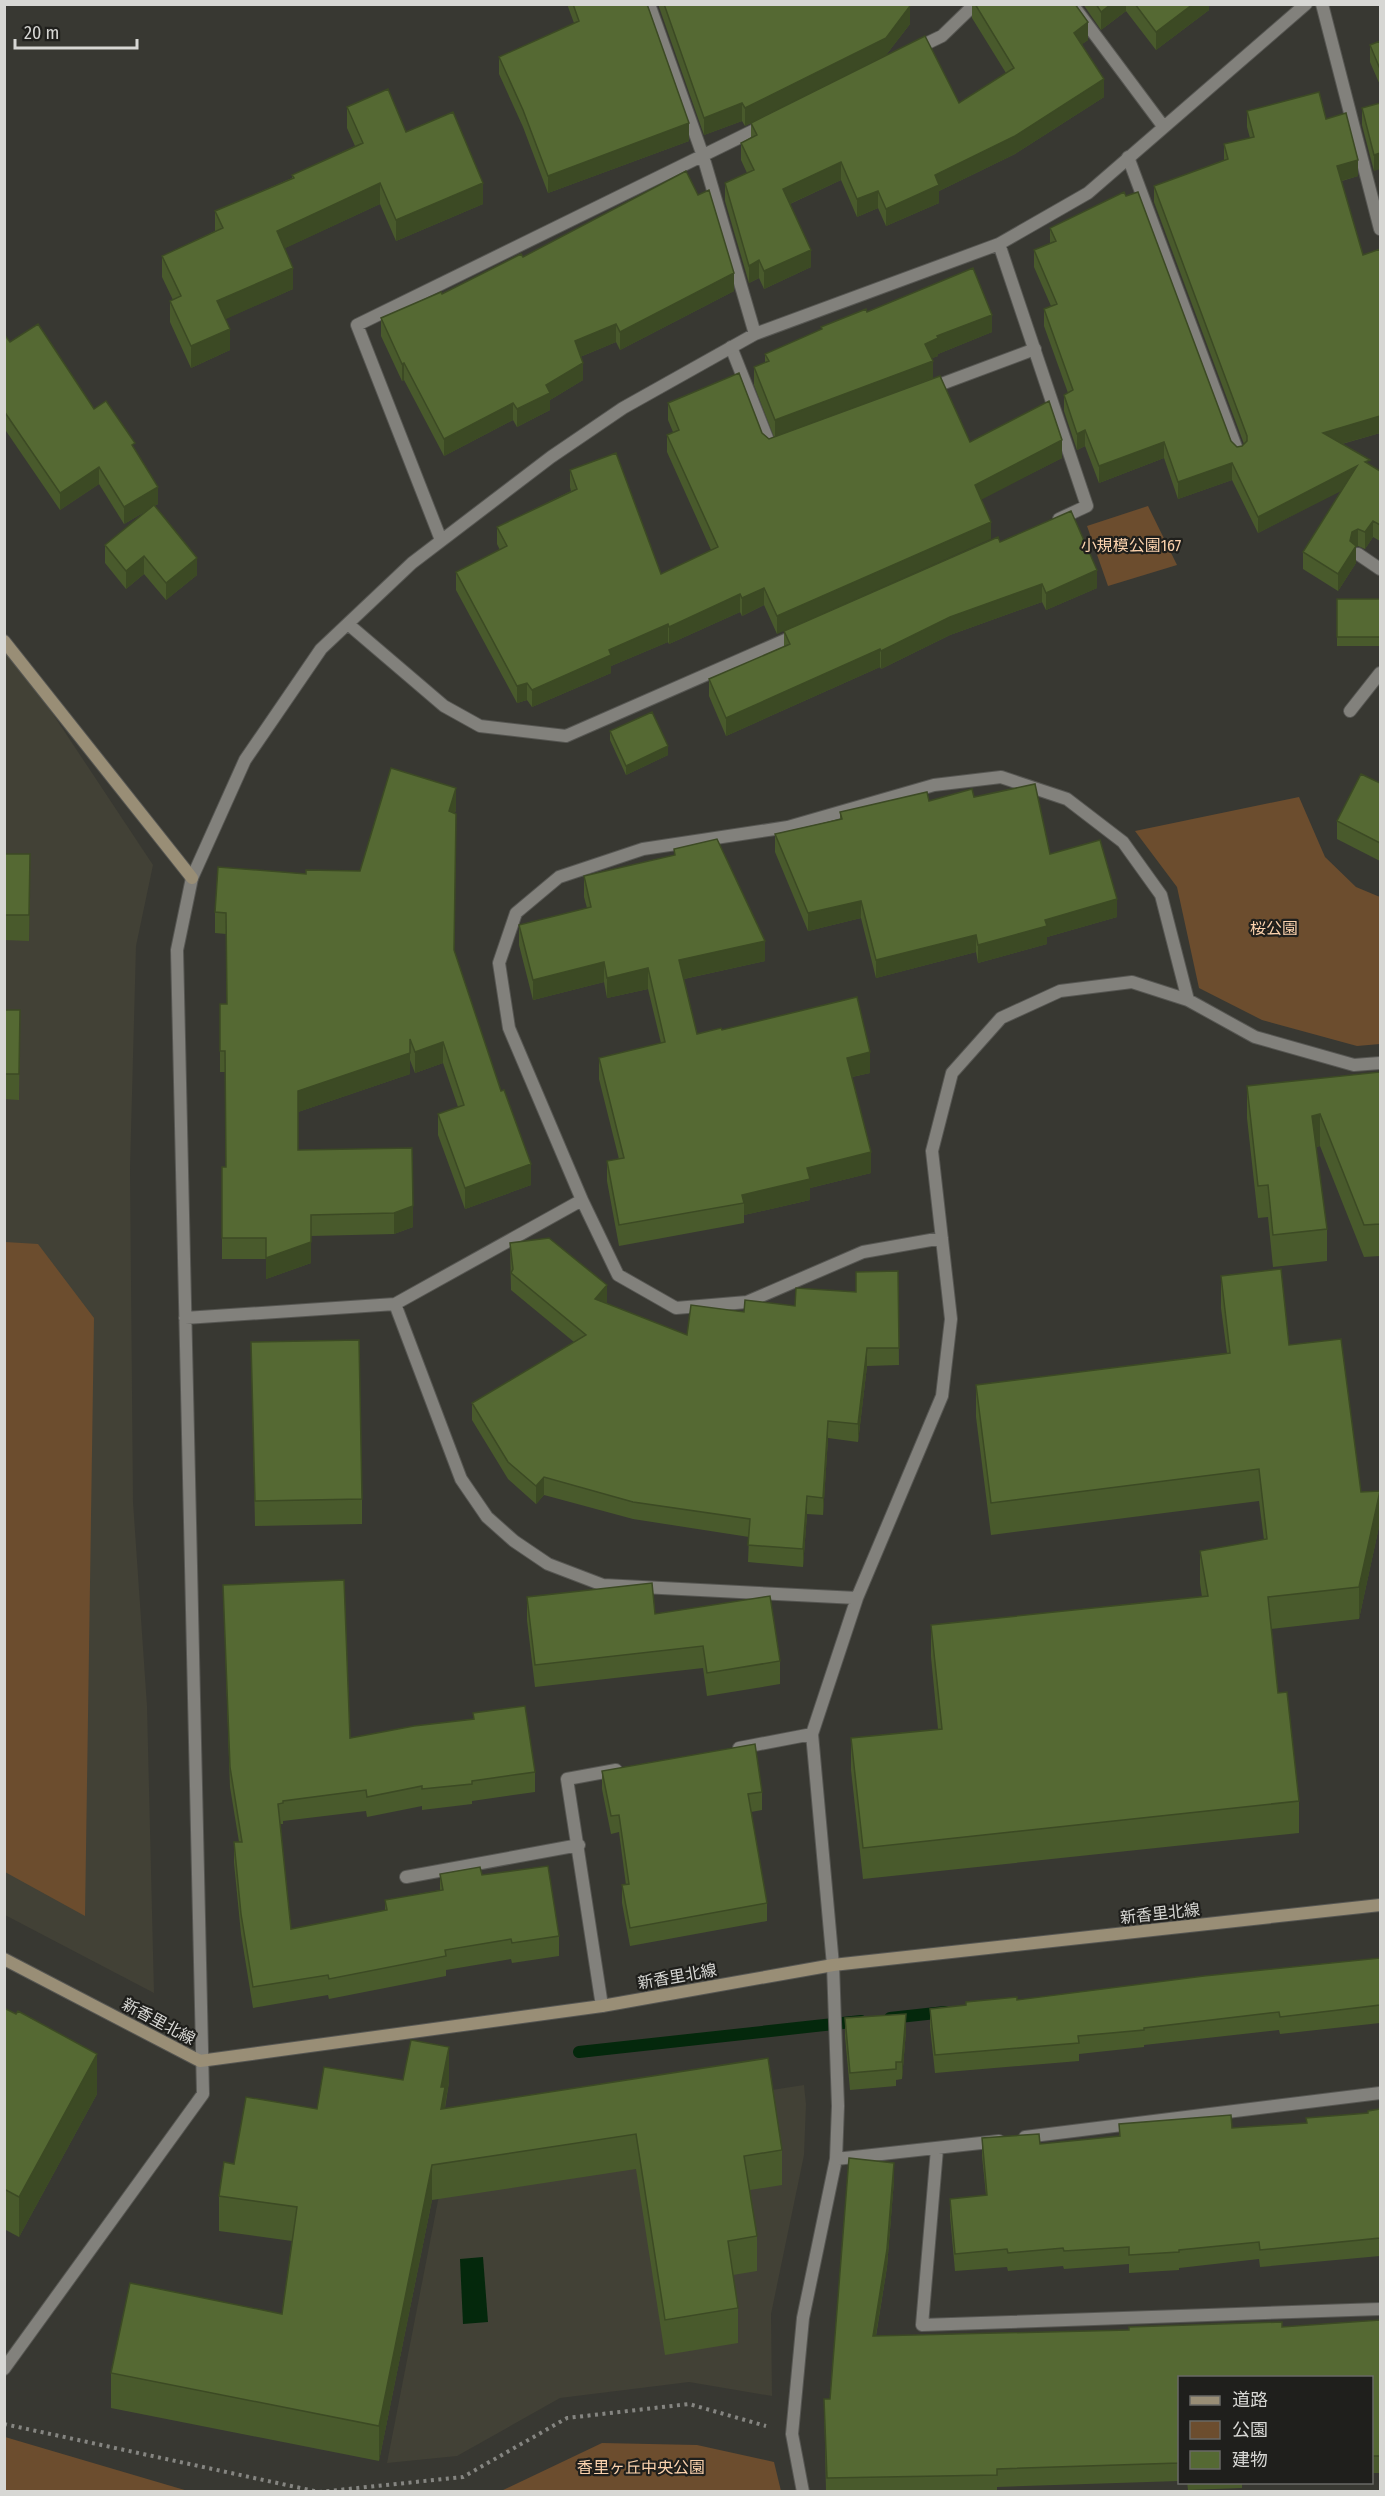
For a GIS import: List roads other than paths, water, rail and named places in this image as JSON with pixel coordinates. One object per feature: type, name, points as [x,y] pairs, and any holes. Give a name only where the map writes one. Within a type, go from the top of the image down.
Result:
[{"type":"street","points":[[649,4],[703,156],[755,334]]},
{"type":"street","points":[[900,57],[942,36],[975,4]]},
{"type":"street","points":[[1072,4],[1163,126]]},
{"type":"street","points":[[4,2369],[203,2094],[200,2061],[177,951],[192,878],[245,760],[321,649],[412,563],[551,456],[623,408],[755,334],[999,244],[1088,193],[1306,4]]},
{"type":"street","points":[[1322,4],[1380,229]]},
{"type":"street","points":[[441,540],[357,325],[775,120]]},
{"type":"street","points":[[1128,157],[1239,455]]},
{"type":"street","points":[[999,244],[1087,506],[1043,525]]},
{"type":"street","points":[[731,347],[770,448],[781,444]]},
{"type":"street","points":[[914,395],[1035,349]]},
{"type":"street","points":[[1358,554],[1380,569]]},
{"type":"street","points":[[348,624],[444,705],[480,726],[566,736],[816,626]]},
{"type":"street","points":[[4,641],[192,878]]},
{"type":"street","points":[[1350,711],[1380,672]]},
{"type":"street","points":[[942,1238],[863,1252],[747,1302],[676,1308],[618,1275],[582,1200],[509,1028],[499,963],[516,913],[559,877],[633,853],[788,827],[934,785],[1001,777],[1067,799],[1123,842],[1161,895],[1188,1000]]},
{"type":"street","points":[[803,2492],[792,2434],[803,2318],[836,2159],[833,1965],[812,1734],[857,1598],[942,1396],[951,1319],[932,1150],[952,1073],[1001,1018],[1060,991],[1132,982],[1188,1000],[1255,1037],[1354,1065],[1380,1063]]},
{"type":"street","points":[[185,1318],[395,1304],[582,1200]]},
{"type":"street","points":[[395,1304],[461,1479],[487,1517],[514,1541],[548,1564],[603,1586],[857,1598]]},
{"type":"street","points":[[730,1749],[812,1734]]},
{"type":"street","points":[[602,2006],[579,1845],[567,1779],[626,1768]]},
{"type":"street","points":[[406,1877],[579,1845]]},
{"type":"street","name":"新香里北線","points":[[4,1959],[200,2061],[602,2006],[833,1965],[1380,1905]]},
{"type":"street","points":[[836,2159],[937,2149],[1380,2093]]},
{"type":"street","points":[[937,2149],[922,2325],[1380,2309]]},
{"type":"waterway","points":[[890,2018],[945,2012]]},
{"type":"waterway","points":[[579,2052],[861,2021]]},
{"type":"park label","name":"小規模公園167","points":[[1131,545]]},
{"type":"park label","name":"桜公園","points":[[1274,928]]},
{"type":"park label","name":"香里ヶ丘中央公園","points":[[641,2467]]}]
